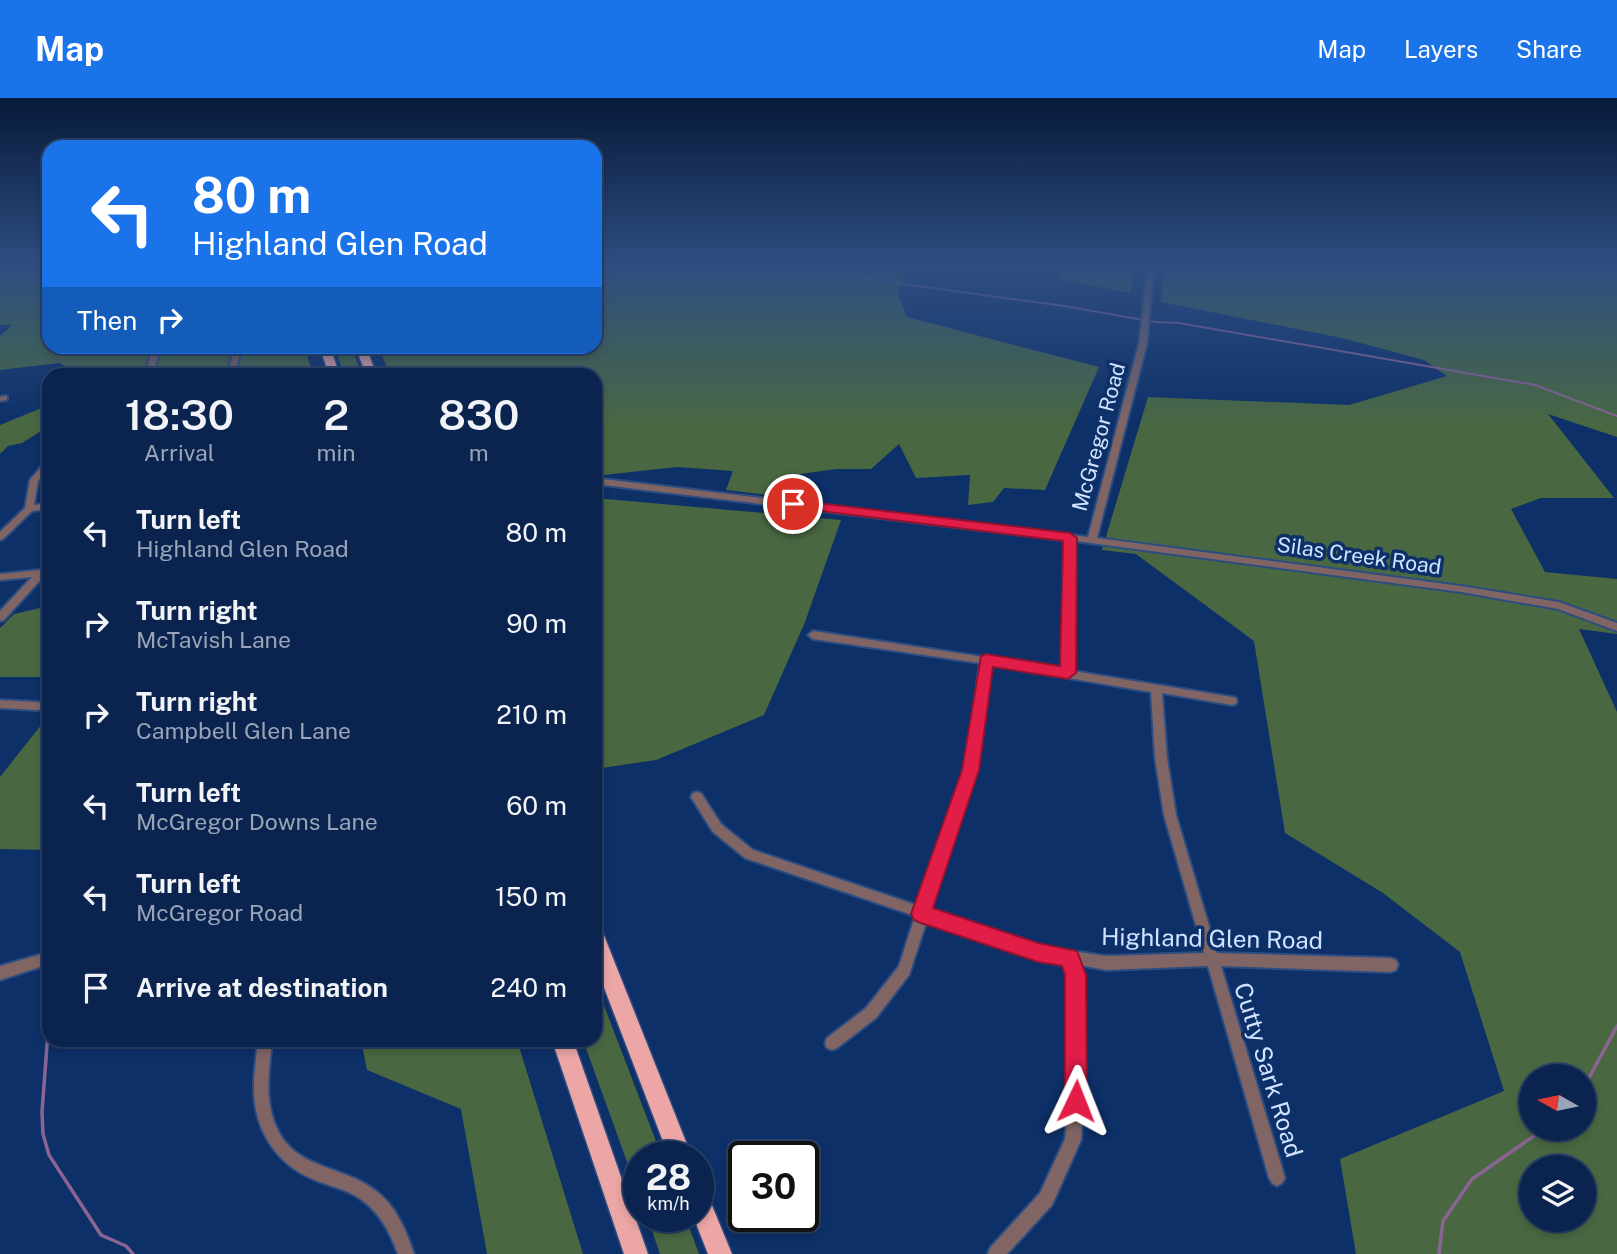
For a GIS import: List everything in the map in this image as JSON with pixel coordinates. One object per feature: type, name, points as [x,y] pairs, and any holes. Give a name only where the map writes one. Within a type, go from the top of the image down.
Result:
[{"type":"highway","points":[[602,956],[675,1141]]},
{"type":"highway","points":[[565,1047],[636,1254]]},
{"type":"highway","points":[[711,1232],[720,1254]]},
{"type":"street","name":"McGregor Road","points":[[602,482],[1092,540],[1143,343],[1145,318]]},
{"type":"street","points":[[29,509],[34,480],[42,471]]},
{"type":"street","points":[[0,537],[29,509],[42,507]]},
{"type":"street","points":[[1068,673],[1070,538]]},
{"type":"street","name":"Silas Creek Road","points":[[1092,540],[1511,597],[1577,610],[1617,626]]},
{"type":"street","points":[[0,576],[42,573]]},
{"type":"street","points":[[0,617],[42,575]]},
{"type":"street","points":[[813,635],[986,660],[1232,701]]},
{"type":"street","points":[[832,1043],[871,1013],[904,970],[971,770],[986,660]]},
{"type":"street","name":"Cutty Sark Road","points":[[1156,688],[1161,758],[1170,815],[1277,1178]]},
{"type":"street","points":[[0,704],[37,706]]},
{"type":"street","name":"Highland Glen Road","points":[[697,797],[717,828],[749,854],[1038,952],[1106,963],[1211,959],[1391,965]]},
{"type":"street","points":[[996,1254],[1046,1199],[1073,1140],[1077,1068],[1075,975],[1070,958]]},
{"type":"street","points":[[0,973],[42,960]]},
{"type":"street","points":[[264,1047],[262,1106],[275,1139],[298,1163],[370,1196],[397,1228],[406,1254]]},
{"type":"green space","points":[[0,318],[42,318],[42,354],[306,354],[311,368],[69,368],[59,363],[0,370],[0,336],[12,325],[0,325]]},
{"type":"green space","points":[[602,318],[911,318],[1099,367],[1045,490],[1004,488],[993,502],[968,505],[970,475],[916,478],[899,444],[871,469],[836,469],[780,477],[776,496],[726,490],[733,471],[677,467],[602,475],[602,368],[387,368],[381,354],[602,354]]},
{"type":"green space","points":[[1241,318],[1617,318],[1617,437],[1548,414],[1614,498],[1541,498],[1511,509],[1545,572],[1617,579],[1617,634],[1579,629],[1617,712],[1617,1254],[1356,1254],[1340,1159],[1504,1091],[1460,952],[1383,893],[1285,833],[1254,641],[1136,554],[1102,550],[1148,397],[1349,405],[1447,376],[1424,360],[1342,338]]},
{"type":"green space","points":[[337,354],[354,354],[360,368],[342,368]]},
{"type":"green space","points":[[42,408],[42,430],[22,443],[8,446],[0,454],[0,425]]},
{"type":"green space","points":[[602,499],[841,520],[805,622],[764,715],[656,760],[602,768]]},
{"type":"green space","points":[[42,608],[42,677],[0,677],[0,628],[14,614]]},
{"type":"green space","points":[[42,724],[42,850],[0,849],[0,777]]},
{"type":"green space","points":[[602,1000],[656,1141],[623,1141],[623,1151],[586,1047],[602,1047]]},
{"type":"green space","points":[[362,1047],[519,1047],[583,1254],[487,1254],[461,1109],[367,1070]]},
{"type":"green space","points":[[652,1232],[691,1232],[699,1254],[660,1254]]},
{"type":"waterway","points":[[1132,318],[1179,323],[1535,385],[1617,416]]},
{"type":"waterway","points":[[1596,1065],[1617,1026]]},
{"type":"waterway","points":[[47,1047],[42,1112],[43,1134],[49,1155],[101,1235],[126,1246],[133,1254]]},
{"type":"waterway","points":[[1439,1254],[1443,1221],[1472,1179],[1527,1141]]},
{"type":"route","points":[[793,504],[1070,538],[1068,673],[986,660],[971,770],[921,914],[1038,952],[1070,958],[1075,975],[1076,1101]]}]
